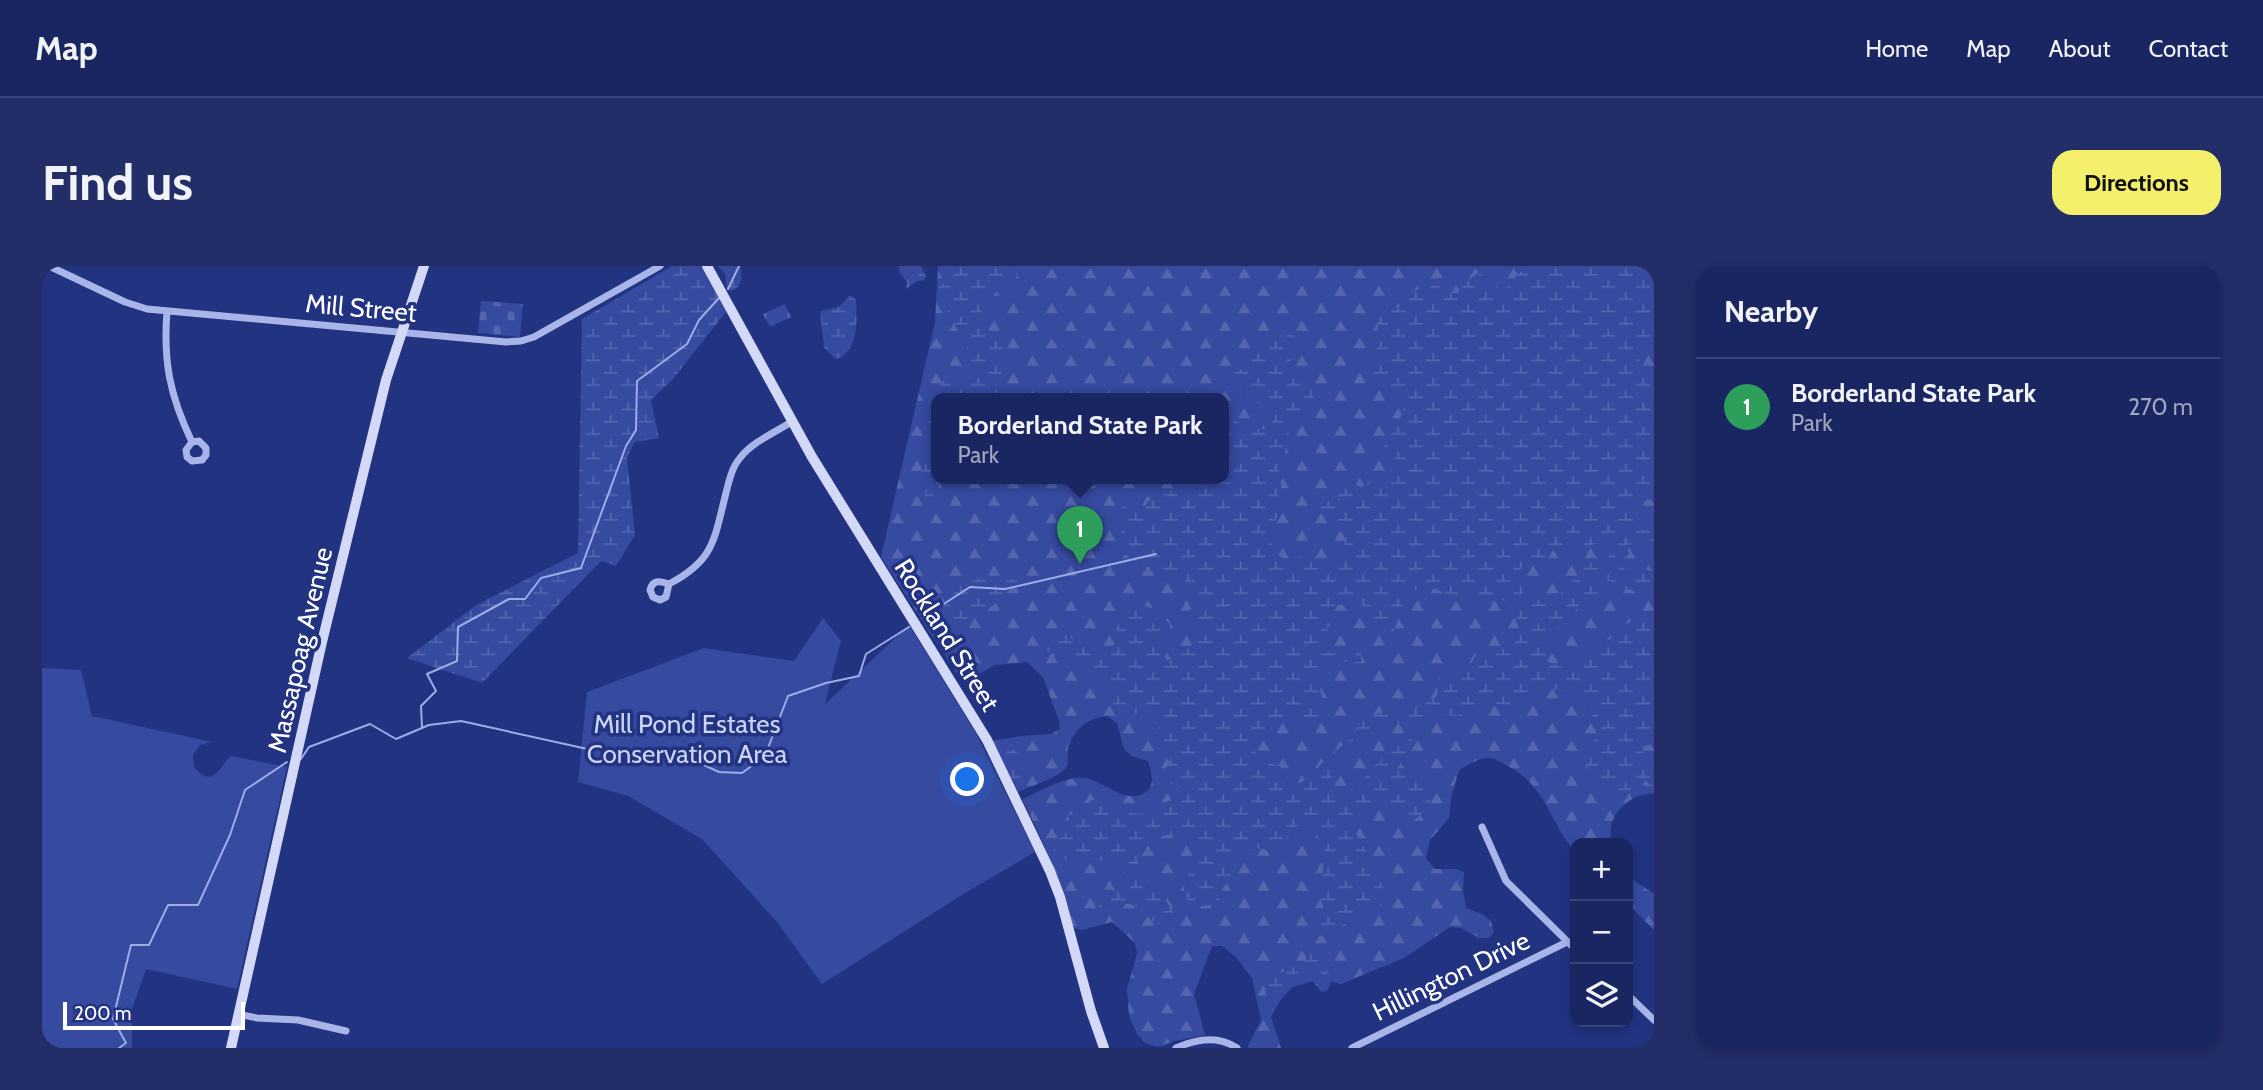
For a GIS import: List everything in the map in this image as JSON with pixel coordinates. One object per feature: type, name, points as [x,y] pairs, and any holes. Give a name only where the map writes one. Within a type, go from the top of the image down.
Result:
[{"type":"street","name":"Mill Street","points":[[49,266],[125,302],[147,309],[506,342],[527,340],[660,266]]},
{"type":"street","name":"Massapoag Avenue","points":[[231,1048],[322,642],[386,380],[424,266]]},
{"type":"street","name":"Rockland Street","points":[[708,266],[854,527],[987,740],[1050,870],[1104,1048]]},
{"type":"street","points":[[167,311],[166,350],[171,390],[192,442]]},
{"type":"street","points":[[669,584],[688,575],[711,547],[732,472],[740,457],[793,421]]},
{"type":"street","points":[[1482,827],[1506,881],[1570,945]]},
{"type":"street","name":"Hillington Drive","points":[[1352,1048],[1567,942]]},
{"type":"street","points":[[1633,1000],[1654,1020]]},
{"type":"street","points":[[239,1014],[257,1018],[298,1020],[346,1031]]},
{"type":"street","points":[[1176,1048],[1189,1042],[1206,1040],[1219,1040],[1237,1048]]},
{"type":"green space","points":[[672,266],[701,266],[726,312],[673,379],[651,400],[659,438],[635,442],[627,457],[635,535],[616,566],[601,561],[482,683],[407,658],[476,605],[578,553],[582,319]]},
{"type":"green space","points":[[717,266],[741,266],[741,281],[738,287],[727,290],[725,273]]},
{"type":"green space","points":[[899,266],[921,266],[926,277],[906,289],[907,282],[900,273]]},
{"type":"green space","points":[[938,266],[1654,266],[1654,794],[1634,798],[1622,807],[1613,819],[1611,838],[1570,838],[1570,845],[1546,804],[1518,772],[1493,759],[1485,758],[1459,770],[1449,818],[1430,840],[1426,858],[1435,869],[1456,869],[1464,872],[1466,908],[1491,921],[1494,932],[1489,938],[1479,938],[1461,928],[1450,927],[1404,958],[1341,984],[1322,979],[1292,987],[1271,1017],[1281,1048],[1248,1046],[1261,1020],[1252,978],[1236,957],[1222,946],[1212,946],[1194,994],[1205,1035],[1158,1047],[1145,1043],[1137,1034],[1129,1016],[1127,989],[1137,953],[1135,943],[1112,922],[1082,930],[1073,928],[1051,862],[1022,799],[1061,781],[1077,778],[1093,780],[1123,795],[1138,796],[1146,792],[1151,785],[1148,761],[1132,756],[1124,749],[1117,723],[1107,716],[1100,717],[1078,730],[1070,742],[1068,764],[1064,770],[1018,792],[993,741],[1051,734],[1060,729],[1043,677],[1027,662],[995,665],[963,683],[881,557],[935,322]]},
{"type":"green space","points":[[945,266],[1007,266],[1015,270],[1017,277],[979,303],[986,328],[998,338],[1004,350],[1004,364],[998,379],[1005,393],[937,393],[937,389],[944,380],[948,381],[955,391],[959,389],[973,369],[967,357],[967,346],[949,316],[948,301],[942,297],[938,288],[940,283],[949,285],[952,282]]},
{"type":"green space","points":[[1654,266],[1654,347],[1648,344],[1642,347],[1639,365],[1646,374],[1654,376],[1654,499],[1639,501],[1626,508],[1640,530],[1654,531],[1654,539],[1627,545],[1629,554],[1621,564],[1628,570],[1644,569],[1654,572],[1654,591],[1638,592],[1597,578],[1594,583],[1601,590],[1600,593],[1583,598],[1574,612],[1556,628],[1545,630],[1543,637],[1548,662],[1561,667],[1574,663],[1585,648],[1611,639],[1619,626],[1636,617],[1654,616],[1654,744],[1644,746],[1642,751],[1654,763],[1654,785],[1644,779],[1622,796],[1594,781],[1584,759],[1591,753],[1592,743],[1600,735],[1593,723],[1592,710],[1569,692],[1543,687],[1531,689],[1508,705],[1478,702],[1458,716],[1434,711],[1416,724],[1410,747],[1398,768],[1399,772],[1402,772],[1424,766],[1432,797],[1428,805],[1421,815],[1410,822],[1398,817],[1389,806],[1382,803],[1375,805],[1361,814],[1355,826],[1359,842],[1369,854],[1371,867],[1393,903],[1392,906],[1374,906],[1358,921],[1342,925],[1330,939],[1319,935],[1316,929],[1324,909],[1318,891],[1325,850],[1319,842],[1316,829],[1306,825],[1290,831],[1281,851],[1272,852],[1260,848],[1235,855],[1230,880],[1223,888],[1218,903],[1203,906],[1190,902],[1184,888],[1200,850],[1200,843],[1171,835],[1150,841],[1140,853],[1138,862],[1142,873],[1172,911],[1175,918],[1172,923],[1155,922],[1129,904],[1120,905],[1108,912],[1097,905],[1092,894],[1096,891],[1122,891],[1130,887],[1125,874],[1118,866],[1109,862],[1052,857],[1054,844],[1067,832],[1069,814],[1083,810],[1086,804],[1095,799],[1119,812],[1140,814],[1157,804],[1174,800],[1176,786],[1161,776],[1171,760],[1156,742],[1160,734],[1154,721],[1142,715],[1115,709],[1108,688],[1095,679],[1082,660],[1071,652],[1063,662],[1048,651],[1044,641],[1066,635],[1092,652],[1109,656],[1117,627],[1127,606],[1133,602],[1154,609],[1170,624],[1161,644],[1167,660],[1181,654],[1200,635],[1188,616],[1190,610],[1198,604],[1198,595],[1189,588],[1184,579],[1137,563],[1120,551],[1124,537],[1118,520],[1125,502],[1131,501],[1143,510],[1148,501],[1177,488],[1178,484],[1229,484],[1229,418],[1252,429],[1270,429],[1274,418],[1272,410],[1243,393],[1234,373],[1254,359],[1264,344],[1285,333],[1294,336],[1297,343],[1290,362],[1292,377],[1315,393],[1307,409],[1289,432],[1285,453],[1277,460],[1281,488],[1277,498],[1278,510],[1272,543],[1278,555],[1286,560],[1301,556],[1323,560],[1337,558],[1344,549],[1346,532],[1334,518],[1315,511],[1313,505],[1339,500],[1336,484],[1343,477],[1348,477],[1362,487],[1373,480],[1395,475],[1402,460],[1389,457],[1384,444],[1387,429],[1401,416],[1401,401],[1393,392],[1368,381],[1366,376],[1377,347],[1380,317],[1404,303],[1415,290],[1438,283],[1452,293],[1458,293],[1462,286],[1478,273],[1501,290],[1511,284],[1520,272],[1529,268]],"holes":[[[1602,541],[1608,543],[1611,549],[1606,564],[1600,566],[1586,561],[1575,579],[1561,585],[1561,597],[1557,603],[1547,600],[1531,601],[1522,595],[1524,582],[1519,575],[1520,569],[1545,562],[1555,548],[1564,545],[1580,550]],[[1431,588],[1453,597],[1482,595],[1504,601],[1514,611],[1517,619],[1519,631],[1516,641],[1507,648],[1478,651],[1471,664],[1456,671],[1439,673],[1437,696],[1415,709],[1386,709],[1359,724],[1351,739],[1327,757],[1309,778],[1299,783],[1287,777],[1280,766],[1258,755],[1254,740],[1279,720],[1289,715],[1305,719],[1320,715],[1322,697],[1313,682],[1314,677],[1339,662],[1361,662],[1361,651],[1354,648],[1341,648],[1306,658],[1302,653],[1303,646],[1334,639],[1328,627],[1346,627],[1346,623],[1333,616],[1331,610],[1336,605],[1362,604],[1366,624],[1378,625],[1391,632],[1394,631],[1402,608],[1405,591],[1412,589],[1421,592]],[[1395,725],[1404,726],[1408,730],[1400,746],[1382,751],[1381,762],[1369,768],[1362,780],[1349,792],[1341,796],[1332,793],[1331,779],[1340,758],[1351,749],[1368,744],[1379,731]]]},
{"type":"green space","points":[[849,296],[856,300],[855,334],[849,350],[836,359],[824,348],[820,311],[839,307]]},
{"type":"green space","points":[[481,301],[523,304],[520,337],[478,333]]},
{"type":"green space","points":[[785,304],[791,317],[770,327],[763,314]]},
{"type":"green space","points":[[931,451],[931,484],[938,484],[939,503],[931,509],[924,507],[923,501],[926,483],[922,464]]},
{"type":"green space","points":[[989,575],[1001,581],[1017,579],[1018,584],[994,605],[978,613],[974,619],[958,629],[958,636],[953,641],[933,638],[924,624],[920,608],[951,589]]},
{"type":"green space","name":"Mill Pond Estates Conservation Area","points":[[823,618],[841,641],[825,704],[909,625],[977,735],[1035,852],[960,896],[822,984],[777,922],[702,839],[628,796],[578,782],[587,692],[704,648],[794,661]]},
{"type":"green space","points":[[42,668],[81,670],[92,716],[212,742],[200,745],[193,755],[194,767],[201,774],[212,776],[231,756],[287,767],[237,989],[146,969],[132,1009],[132,1048],[42,1048]]},
{"type":"green space","points":[[997,740],[1020,754],[1025,773],[1020,787],[1005,769],[995,746]]},
{"type":"green space","points":[[1633,879],[1654,894],[1654,930],[1633,909]]},
{"type":"green space","points":[[1312,952],[1317,952],[1330,976],[1331,982],[1327,991],[1321,992],[1302,971],[1273,997],[1266,995],[1265,990],[1277,974],[1302,964]]},
{"type":"waterway","points":[[728,289],[739,266]]},
{"type":"waterway","points":[[422,728],[421,706],[436,691],[427,674],[457,661],[458,627],[509,599],[525,599],[541,578],[581,568],[626,446],[636,430],[637,381],[687,344],[699,320],[719,298]]},
{"type":"waterway","points":[[922,618],[970,587],[1005,589],[1156,554]]},
{"type":"waterway","points":[[301,759],[309,747],[370,724],[396,739],[429,725],[461,721],[592,750],[671,750],[719,772],[742,773],[765,756],[788,696],[826,683],[859,676],[866,654],[909,627]]},
{"type":"waterway","points":[[119,1048],[126,1043],[113,1019],[131,945],[149,945],[168,905],[198,905],[230,835],[245,790],[287,762]]},
{"type":"place","name":"Borderland State Park","points":[[1080,564]]}]
